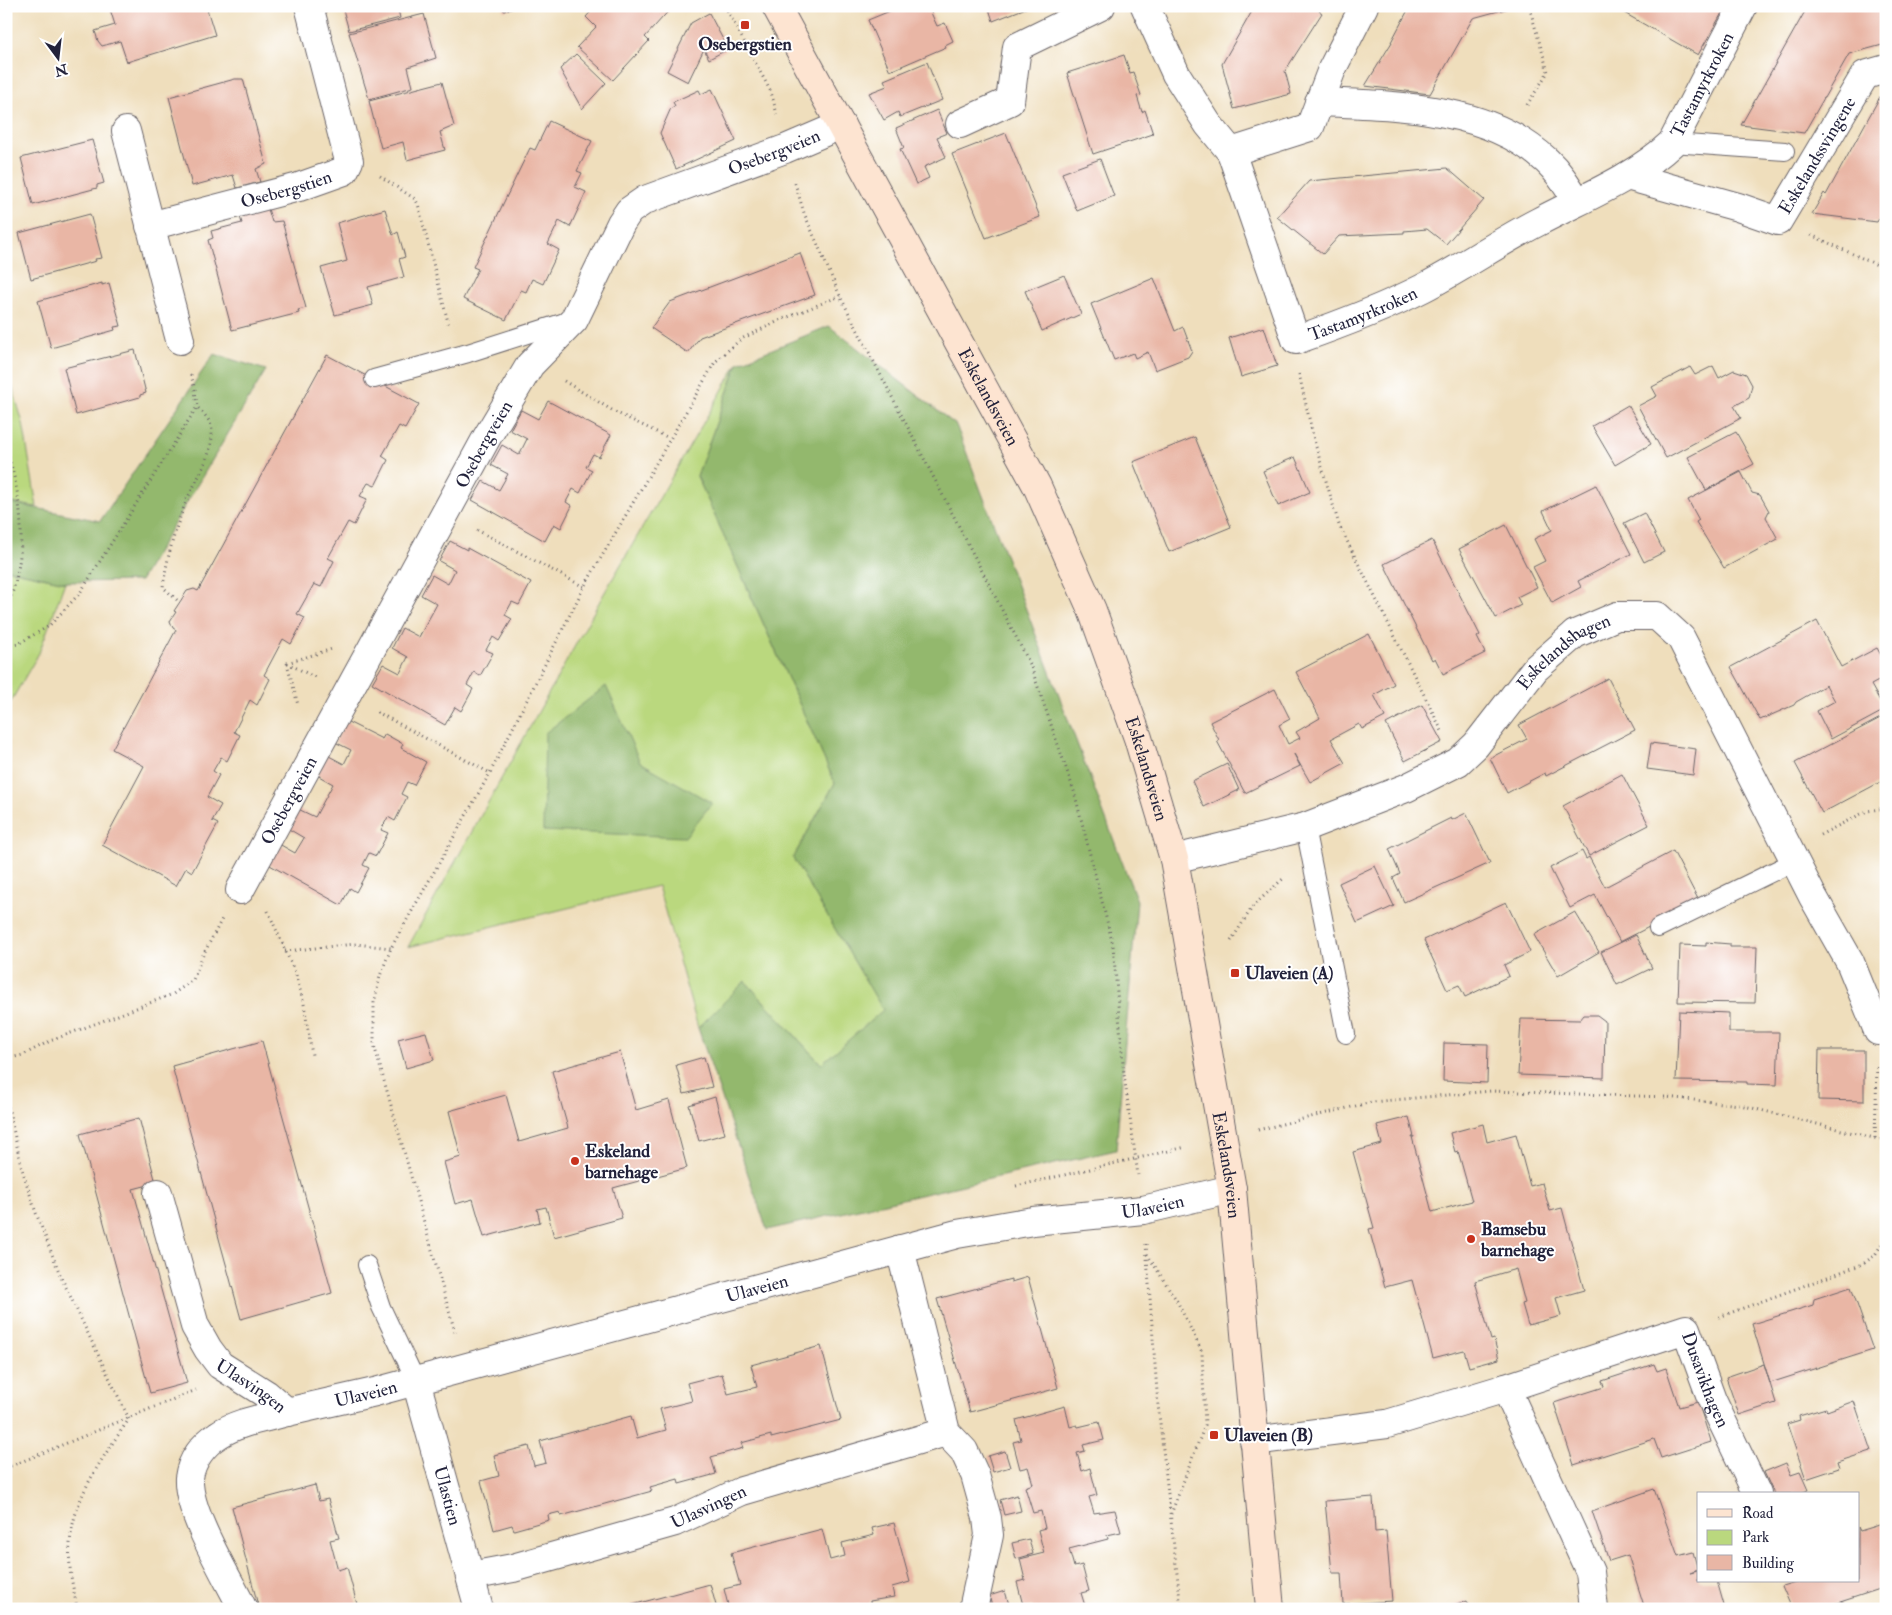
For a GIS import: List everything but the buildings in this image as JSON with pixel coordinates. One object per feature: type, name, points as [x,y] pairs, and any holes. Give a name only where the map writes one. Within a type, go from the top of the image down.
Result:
[{"type":"main road","name":"Eskelandsveien","points":[[776,6],[1037,486],[1092,610],[1138,738],[1174,859],[1232,1189],[1270,1609]]},
{"type":"street","name":"Osebergstien","points":[[150,226],[325,179],[344,170],[349,161],[309,6]]},
{"type":"street","points":[[960,124],[1010,101],[1017,47],[1101,6]]},
{"type":"street","name":"Tastamyrkroken","points":[[1145,6],[1176,74],[1208,124],[1231,152],[1296,340],[1353,320],[1423,287],[1499,243],[1626,176],[1659,156],[1672,143],[1743,6]]},
{"type":"street","points":[[1231,152],[1310,127],[1332,68],[1364,6]]},
{"type":"street","name":"Eskelandssvingene","points":[[1626,176],[1738,206],[1778,221],[1865,75],[1886,69]]},
{"type":"street","points":[[1319,102],[1376,104],[1438,112],[1481,123],[1509,134],[1547,161],[1564,180],[1577,201]]},
{"type":"street","name":"Osebergveien","points":[[240,890],[448,513],[487,437],[530,365],[574,320],[621,223],[629,211],[645,200],[786,149],[842,125]]},
{"type":"street","points":[[126,132],[180,340]]},
{"type":"street","name":"Eskelandshagen","points":[[1174,859],[1305,827],[1406,788],[1458,762],[1476,745],[1535,669],[1575,634],[1617,616],[1657,616],[1681,638],[1792,856],[1850,962],[1878,1032]]},
{"type":"street","name":"Ulaveien","points":[[287,1412],[416,1381],[957,1234],[1023,1222],[1143,1210],[1232,1189]]},
{"type":"street","name":"Ulasvingen","points":[[158,1193],[195,1326],[208,1349],[220,1365],[266,1394],[287,1412]]},
{"type":"street","points":[[900,1249],[946,1432],[964,1451],[975,1475],[987,1518],[989,1535],[973,1609]]},
{"type":"street","name":"Dusavikhagen","points":[[1254,1441],[1387,1424],[1506,1388],[1686,1329],[1712,1400],[1757,1492]]},
{"type":"street","name":"Ulastien","points":[[416,1381],[478,1609]]},
{"type":"street","points":[[1506,1388],[1590,1572],[1594,1609]]},
{"type":"street","name":"Ulasvingen","points":[[242,1609],[202,1526],[190,1495],[189,1477],[195,1460],[205,1444],[220,1433],[287,1412]]},
{"type":"street","name":"Ulasvingen","points":[[470,1576],[513,1568],[675,1522],[742,1491],[946,1432]]},
{"type":"lane","points":[[1672,143],[1785,151]]},
{"type":"lane","points":[[374,379],[574,320]]},
{"type":"lane","points":[[1305,827],[1346,1034]]},
{"type":"lane","points":[[1658,928],[1792,856]]},
{"type":"lane","points":[[367,1265],[381,1307],[416,1381]]},
{"type":"path","points":[[726,6],[771,92],[804,213],[840,296],[1030,664],[1074,791],[1113,945],[1124,1076],[1143,1210],[1158,1405],[1181,1609]]},
{"type":"path","points":[[1509,134],[1548,72],[1529,6]]},
{"type":"path","points":[[349,161],[366,167],[390,181],[415,199],[418,204],[456,356]]},
{"type":"path","points":[[1778,221],[1886,269]]},
{"type":"path","points":[[455,1332],[374,1045],[374,1003],[380,976],[391,948],[490,773],[584,587],[669,438],[715,362],[741,339],[783,318],[840,296]]},
{"type":"path","points":[[177,600],[163,587],[168,553],[185,504],[208,453],[212,432],[209,419],[197,407],[195,390],[180,340]]},
{"type":"path","points":[[530,365],[563,380],[615,412],[669,438]]},
{"type":"path","points":[[1299,374],[1314,440],[1339,525],[1458,762]]},
{"type":"path","points":[[6,646],[18,644],[49,626],[75,599],[197,407]]},
{"type":"path","points":[[6,449],[22,524],[18,573],[6,609]]},
{"type":"path","points":[[448,513],[584,587]]},
{"type":"path","points":[[347,695],[408,730],[490,773]]},
{"type":"path","points":[[1792,856],[1867,811],[1886,808]]},
{"type":"path","points":[[1231,941],[1258,900],[1310,854]]},
{"type":"path","points":[[6,1059],[23,1055],[50,1041],[173,994],[186,986],[193,980],[211,938],[240,890],[257,898],[272,916],[277,936],[296,975],[304,1004],[312,1055]]},
{"type":"path","points":[[285,951],[356,944],[391,948]]},
{"type":"path","points":[[1875,1138],[1878,1032]]},
{"type":"path","points":[[1255,1131],[1372,1102],[1491,1091],[1666,1097],[1740,1105],[1886,1140]]},
{"type":"path","points":[[6,1097],[22,1169],[36,1213],[61,1277],[129,1419],[88,1479],[73,1518],[70,1565],[77,1609]]},
{"type":"path","points":[[1686,1329],[1863,1264],[1875,1255],[1886,1238]]},
{"type":"path","points":[[1146,1253],[1177,1301],[1202,1352],[1205,1425],[1171,1516]]},
{"type":"green space","points":[[829,326],[956,425],[1137,901],[1116,1150],[767,1230],[698,1028],[745,981],[821,1064],[883,1010],[793,858],[835,783],[697,476],[738,363]]},
{"type":"green space","points":[[214,354],[266,370],[140,581],[65,582],[6,569],[6,502],[100,521]]},
{"type":"green space","points":[[738,363],[697,476],[835,783],[793,858],[884,1011],[821,1064],[745,981],[698,1028],[658,886],[408,947],[602,597]]},
{"type":"green space","points":[[6,366],[23,423],[37,507],[6,502]]},
{"type":"green space","points":[[6,569],[65,582],[39,653],[6,710]]},
{"type":"green space","points":[[606,686],[640,762],[712,803],[685,837],[543,831],[545,733]]},
{"type":"place","name":"Osebergstien","points":[[745,25]]},
{"type":"place","name":"Ulaveien (A)","points":[[1235,973]]},
{"type":"place","name":"Eskeland barnehage","points":[[575,1161]]},
{"type":"place","name":"Bamsebu barnehage","points":[[1471,1239]]},
{"type":"place","name":"Ulaveien (B)","points":[[1214,1435]]}]
